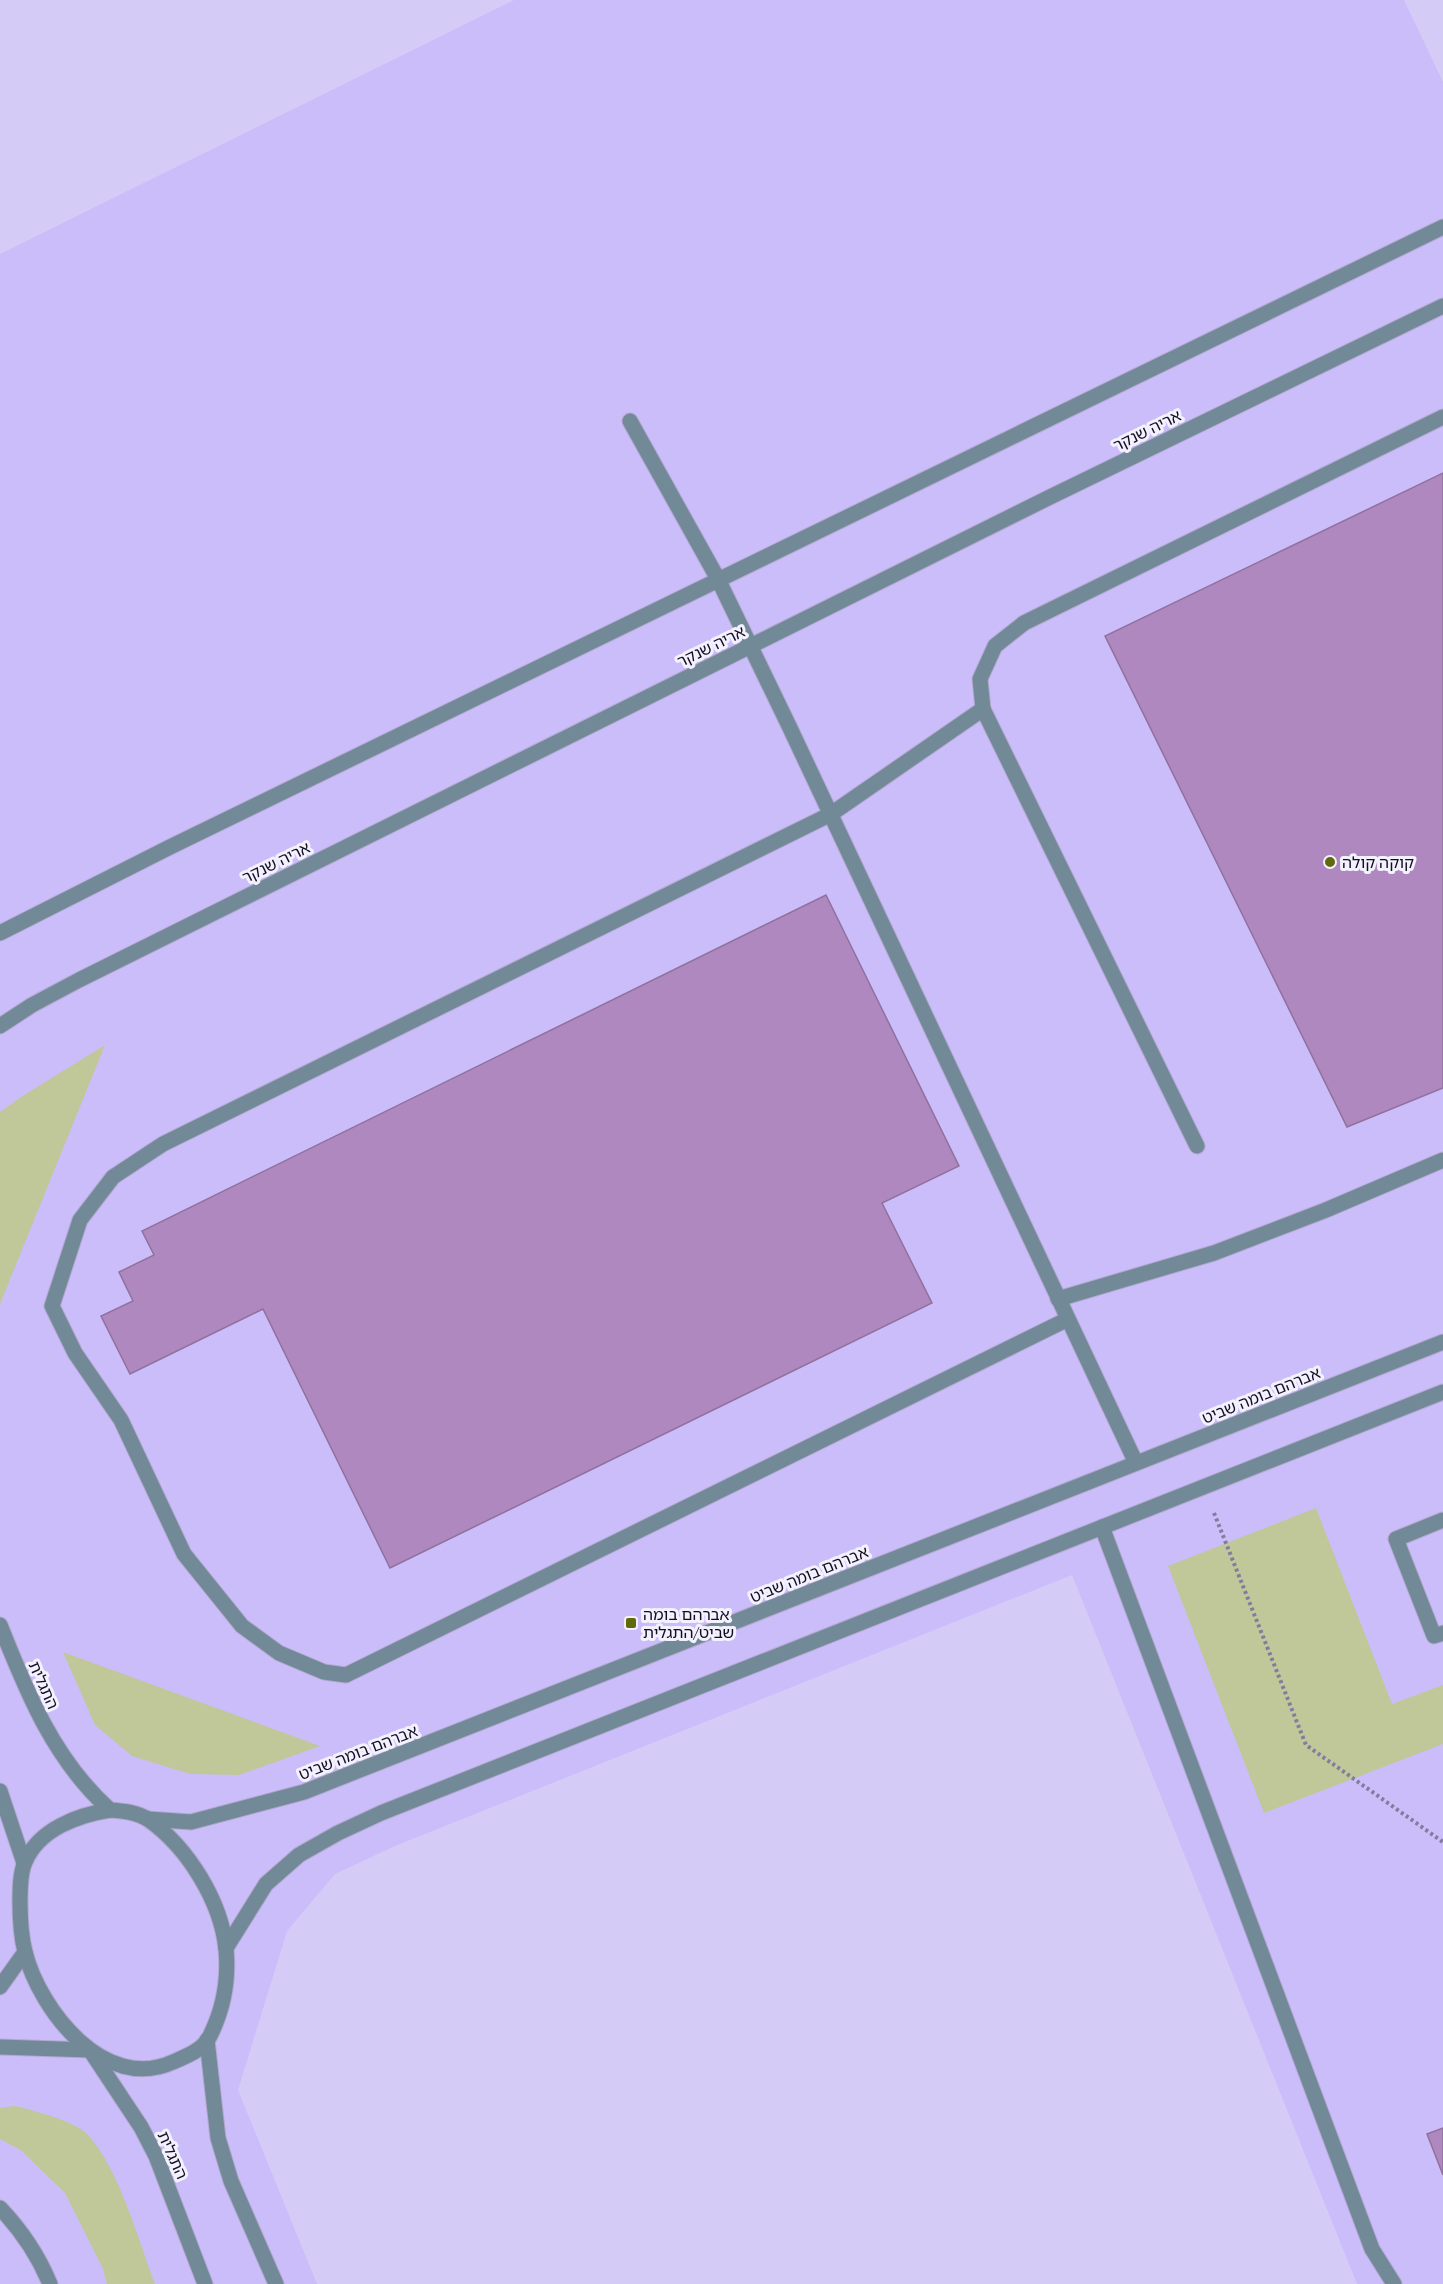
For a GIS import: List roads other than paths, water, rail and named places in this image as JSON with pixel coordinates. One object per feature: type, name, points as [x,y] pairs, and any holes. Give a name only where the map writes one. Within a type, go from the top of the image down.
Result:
[{"type":"street","points":[[0,933],[180,842],[1443,227]]},
{"type":"street","name":"אריה שנקר","points":[[0,1026],[79,980],[1059,493],[1443,306]]},
{"type":"street","points":[[1197,1146],[984,709],[980,679],[995,646],[1024,623],[1443,417]]},
{"type":"street","points":[[630,421],[718,579],[1136,1463]]},
{"type":"street","points":[[984,709],[831,814],[163,1144],[113,1178],[80,1220],[52,1306],[75,1353],[121,1420],[184,1554],[242,1626],[279,1653],[324,1672],[346,1675],[1068,1319]]},
{"type":"street","points":[[1058,1299],[1214,1253],[1326,1210],[1443,1160]]},
{"type":"street","name":"אברהם בומה שביט","points":[[148,1820],[191,1822],[304,1792],[1443,1342]]},
{"type":"street","points":[[226,1948],[266,1884],[299,1855],[338,1833],[381,1813],[1443,1392]]},
{"type":"street","points":[[1443,1520],[1395,1539],[1434,1636],[1443,1633]]},
{"type":"street","points":[[1102,1527],[1372,2249],[1394,2284]]},
{"type":"street","name":"התגלית","points":[[0,1625],[24,1686],[43,1724],[74,1773],[110,1810]]},
{"type":"street","points":[[0,1791],[24,1863]]},
{"type":"street","points":[[110,1810],[130,1812],[148,1820],[178,1847],[196,1871],[216,1907],[226,1948],[226,1989],[221,2014],[207,2040],[192,2054],[163,2067],[138,2068],[116,2063],[90,2050],[76,2040],[50,2008],[35,1981],[25,1952],[20,1893],[24,1863],[35,1846],[58,1827],[86,1814],[110,1810]]},
{"type":"street","points":[[0,1988],[25,1952]]},
{"type":"street","points":[[207,2040],[218,2138],[231,2181],[276,2284]]},
{"type":"street","points":[[0,2046],[90,2050]]},
{"type":"street","name":"התגלית","points":[[90,2050],[141,2127],[156,2156],[205,2284]]},
{"type":"street","points":[[0,2208],[19,2226],[50,2284]]},
{"type":"place","name":"קוקה קולה","points":[[1330,862]]},
{"type":"place","name":"אברהם בומה שביט/התגלית","points":[[631,1623]]}]
